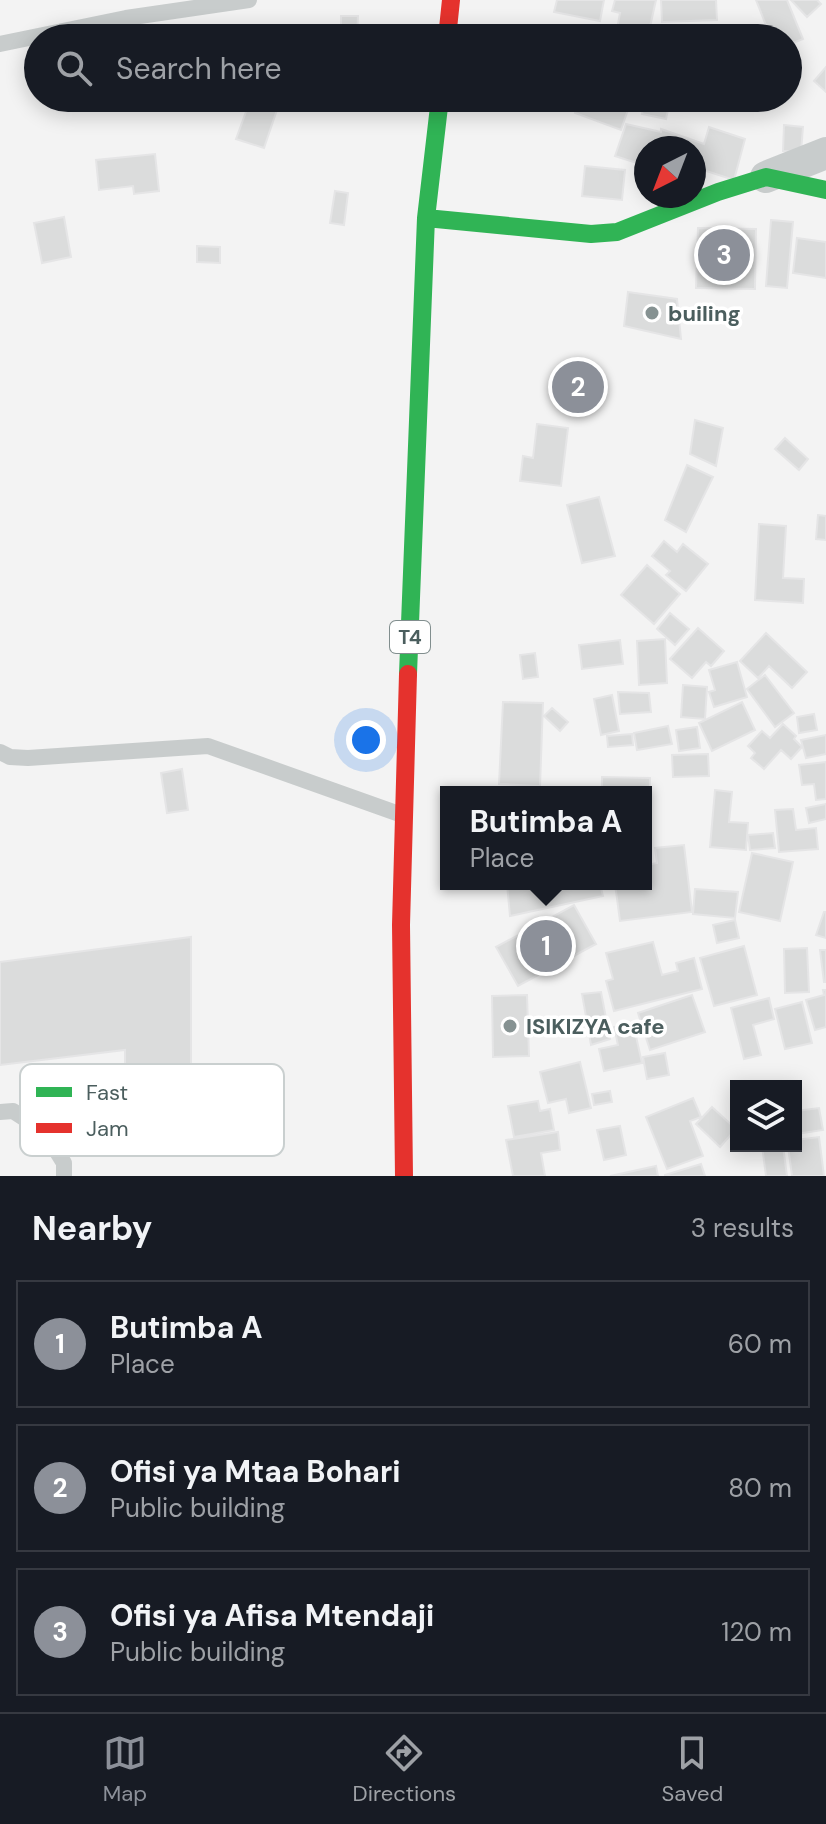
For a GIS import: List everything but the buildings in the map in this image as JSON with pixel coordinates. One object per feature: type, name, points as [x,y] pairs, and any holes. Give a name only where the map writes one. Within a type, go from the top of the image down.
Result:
[{"type":"main road","points":[[448,24],[451,0]]},
{"type":"main road","name":"T4","points":[[404,1176],[403,815],[426,218],[438,112]]},
{"type":"main road","points":[[426,218],[591,234],[617,232],[718,192],[766,177],[826,190]]},
{"type":"street","points":[[766,177],[826,153]]},
{"type":"lane","points":[[97,24],[249,0]]},
{"type":"lane","points":[[0,44],[24,39]]},
{"type":"lane","points":[[0,752],[10,757],[28,758],[208,746],[403,815]]},
{"type":"lane","points":[[0,1112],[13,1111],[20,1116]]},
{"type":"lane","points":[[60,1156],[64,1163],[64,1176]]},
{"type":"traffic: fast","points":[[408,674],[426,218],[438,112]]},
{"type":"traffic: fast","points":[[426,218],[591,234],[617,232],[718,192],[766,177],[826,190]]},
{"type":"traffic: jam","points":[[448,24],[451,0]]},
{"type":"traffic: jam","points":[[404,1176],[401,925],[408,674]]},
{"type":"place","name":"Ofisi ya Afisa Mtendaji","points":[[724,255]]},
{"type":"place","name":"builing","points":[[652,313]]},
{"type":"place","name":"Ofisi ya Mtaa Bohari","points":[[578,387]]},
{"type":"place","name":"Butimba A","points":[[546,946]]},
{"type":"place","name":"ISIKIZYA cafe","points":[[510,1026]]}]
